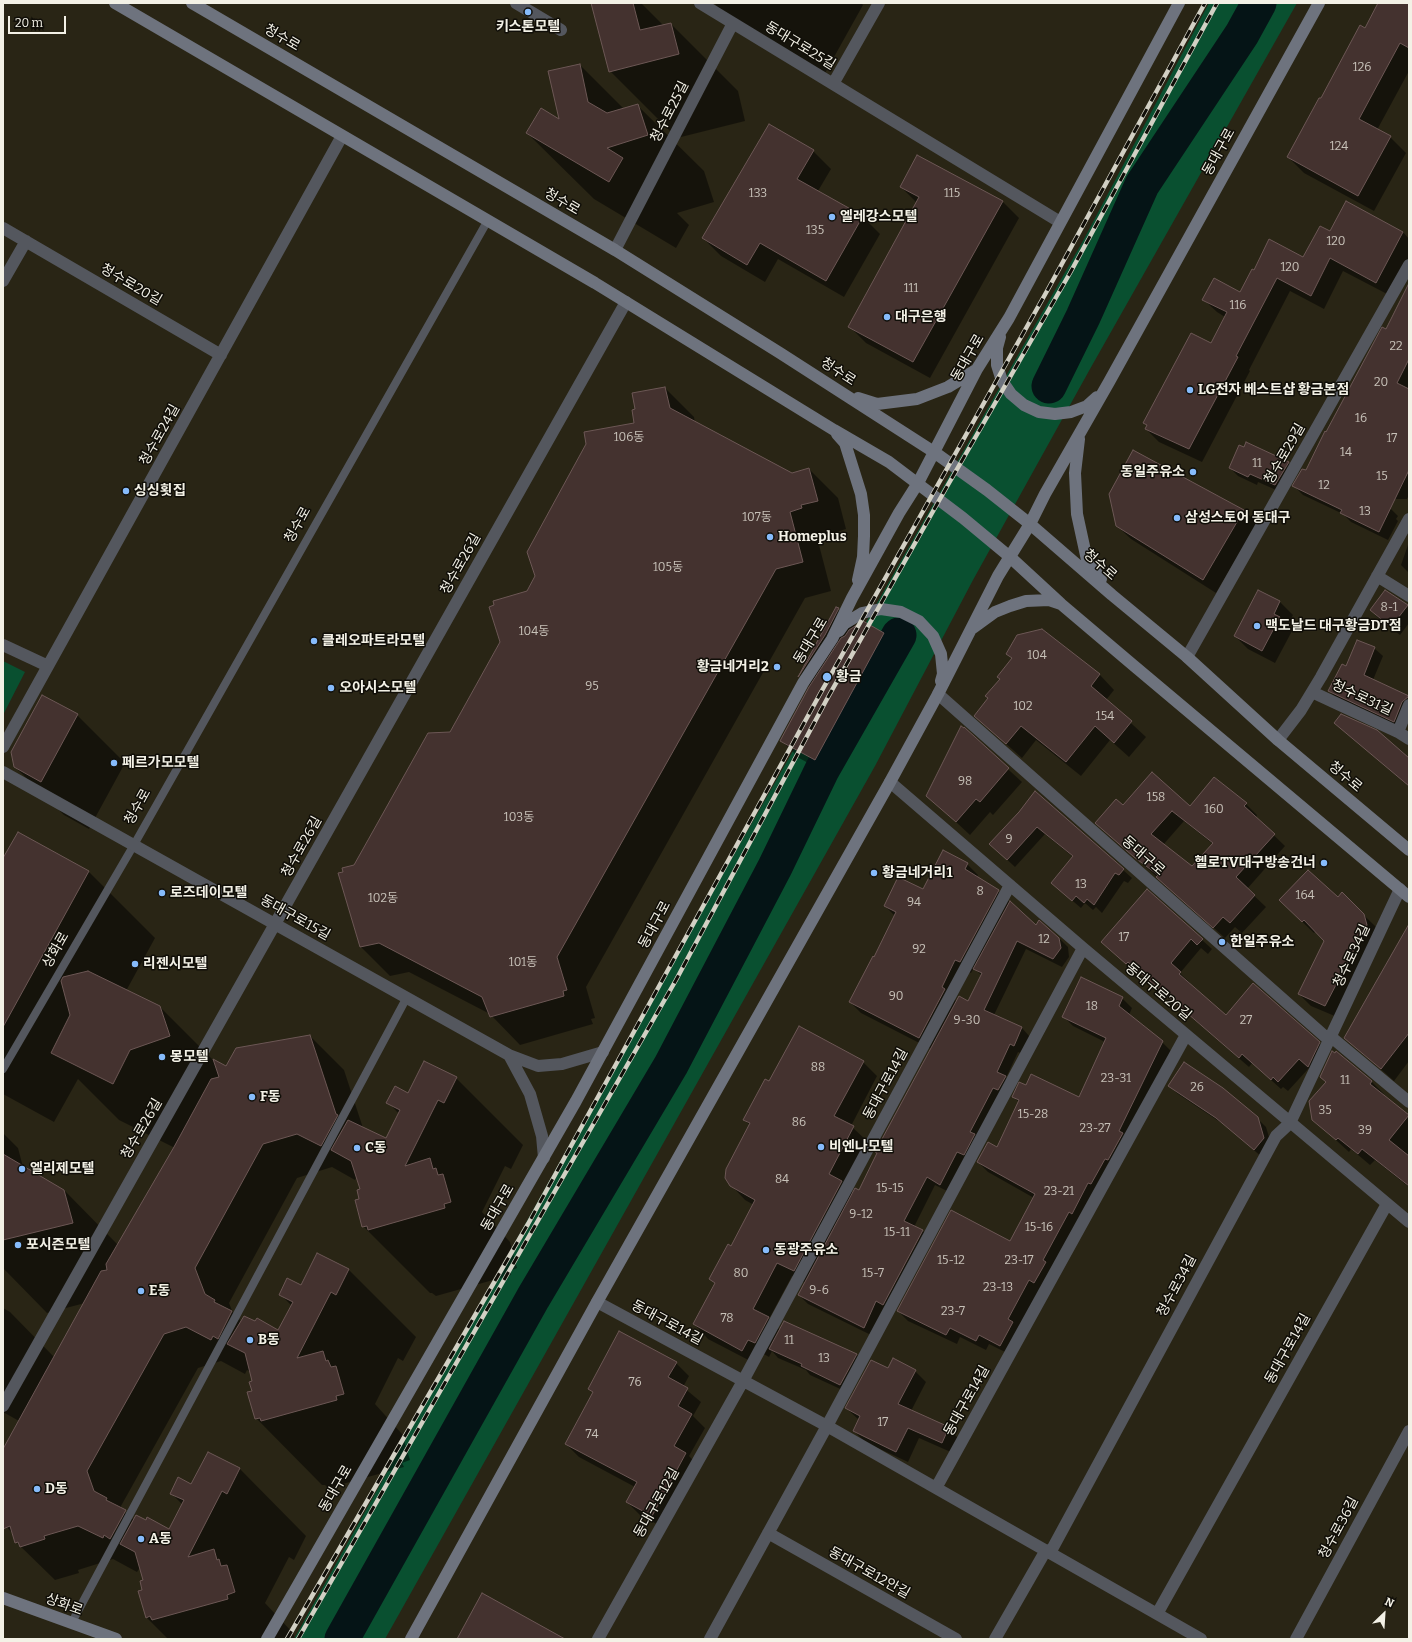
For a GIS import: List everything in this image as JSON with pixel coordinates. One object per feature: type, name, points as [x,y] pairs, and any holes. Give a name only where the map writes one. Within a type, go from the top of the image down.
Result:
[{"type":"main road","points":[[116,3],[488,220],[889,462],[918,483],[1010,557],[1061,604],[1404,893]]},
{"type":"main road","name":"청수로","points":[[192,3],[615,250],[934,452],[987,490],[1030,524],[1187,657],[1278,740],[1409,850]]},
{"type":"main road","name":"동대구로","points":[[267,1639],[544,1158],[803,683],[832,639],[852,598],[899,513],[918,483],[977,369],[1009,318],[1179,3]]},
{"type":"main road","name":"동대구로","points":[[412,1639],[597,1302],[890,782],[938,694],[968,632],[1030,524],[1045,494],[1109,382],[1319,3]]},
{"type":"main road","points":[[1009,318],[1001,332],[997,348],[997,365],[1002,380],[1011,394],[1024,405],[1039,412],[1055,414],[1072,412],[1087,406],[1100,396],[1109,382]]},
{"type":"main road","points":[[843,394],[877,404],[897,402],[933,394],[963,379],[977,369]]},
{"type":"main road","points":[[834,430],[845,443],[861,494],[864,515],[863,557],[859,578],[852,598]]},
{"type":"main road","points":[[1080,433],[1077,453],[1075,494],[1081,537],[1087,560],[1112,595]]},
{"type":"main road","points":[[968,632],[990,615],[1026,601],[1049,600],[1061,604]]},
{"type":"main road","points":[[832,639],[844,624],[862,613],[881,609],[901,612],[920,621],[933,636],[941,654],[943,674],[938,694]]},
{"type":"main road","name":"상화로","points":[[3,1598],[71,1624],[116,1639]]},
{"type":"street","points":[[516,3],[561,30]]},
{"type":"street","points":[[700,3],[733,23]]},
{"type":"street","name":"동대구로25길","points":[[733,23],[834,84],[879,3]]},
{"type":"street","name":"청수로25길","points":[[615,250],[733,23]]},
{"type":"street","points":[[834,84],[1060,222]]},
{"type":"street","name":"청수로24길","points":[[3,747],[342,136]]},
{"type":"street","name":"청수로20길","points":[[3,228],[221,355]]},
{"type":"street","points":[[3,281],[26,241]]},
{"type":"street","name":"청수로29길","points":[[1187,657],[1409,265]]},
{"type":"street","name":"청수로26길","points":[[3,1406],[626,302]]},
{"type":"street","name":"청수로31길","points":[[1278,740],[1312,692],[1409,518]]},
{"type":"street","points":[[1377,576],[1409,596]]},
{"type":"street","points":[[3,645],[48,666]]},
{"type":"street","name":"청수로31길","points":[[1312,692],[1398,732],[1409,740]]},
{"type":"street","name":"동대구로","points":[[938,694],[1330,1038]]},
{"type":"street","name":"청수로31길","points":[[1398,732],[1409,705]]},
{"type":"street","name":"동대구로15길","points":[[3,772],[509,1055],[538,1066],[562,1064],[603,1052]]},
{"type":"street","name":"동대구로20길","points":[[890,782],[1083,948],[1409,1222]]},
{"type":"street","name":"동대구로14길","points":[[743,1381],[1010,885]]},
{"type":"street","name":"청수로34길","points":[[1048,1551],[1276,1136],[1290,1123],[1330,1038],[1404,893]]},
{"type":"street","points":[[710,1639],[827,1426],[1083,948]]},
{"type":"street","name":"동대구로14길","points":[[936,1488],[1186,1035]]},
{"type":"street","points":[[1330,1038],[1409,1102]]},
{"type":"street","points":[[509,1055],[530,1094],[542,1136],[544,1158]]},
{"type":"street","name":"동대구로14길","points":[[1157,1614],[1387,1204]]},
{"type":"street","name":"동대구로14길","points":[[597,1302],[827,1426],[1201,1639]]},
{"type":"street","name":"동대구로12길","points":[[598,1639],[743,1381]]},
{"type":"street","name":"청수로36길","points":[[1296,1639],[1409,1431]]},
{"type":"street","name":"동대구로12안길","points":[[768,1533],[956,1639]]},
{"type":"street","points":[[995,1639],[1048,1551]]},
{"type":"lane","name":"청수로","points":[[134,845],[488,220]]},
{"type":"lane","name":"상화로","points":[[3,1069],[134,845]]},
{"type":"lane","points":[[71,1624],[407,998]]},
{"type":"green space","points":[[1209,3],[1297,3],[1090,369],[973,580],[875,766],[385,1639],[294,1639],[591,1106],[1084,239]]},
{"type":"green space","points":[[3,661],[25,672],[3,715]]},
{"type":"building","points":[[591,3],[633,3],[640,30],[671,23],[679,54],[609,72]]},
{"type":"building","points":[[1378,3],[1409,3],[1409,48],[1400,43],[1359,119],[1391,136],[1358,196],[1287,157],[1360,25],[1365,28]]},
{"type":"building","points":[[580,64],[588,102],[607,113],[638,104],[648,135],[607,148],[623,158],[609,182],[526,133],[541,108],[559,119],[548,71]]},
{"type":"building","points":[[769,124],[814,150],[797,179],[863,216],[826,281],[760,243],[747,265],[702,238]]},
{"type":"building","points":[[917,155],[1003,201],[913,362],[848,327],[919,197],[900,187]]},
{"type":"building","points":[[1346,201],[1403,232],[1376,283],[1330,258],[1311,296],[1277,278],[1236,356],[1238,357],[1189,449],[1145,429],[1147,425],[1143,423],[1191,333],[1211,343],[1227,312],[1202,300],[1214,278],[1240,292],[1252,269],[1254,270],[1269,239],[1303,257],[1320,226],[1330,231]]},
{"type":"building","points":[[1409,283],[1409,359],[1397,383],[1409,389],[1409,470],[1379,532],[1340,513],[1342,510],[1292,486],[1302,469],[1306,470],[1325,431],[1326,432],[1382,327],[1386,329]]},
{"type":"building","points":[[665,387],[670,408],[792,473],[809,468],[818,501],[801,505],[802,508],[790,512],[803,562],[776,569],[557,957],[567,990],[563,991],[564,996],[490,1017],[482,997],[379,943],[360,947],[338,873],[343,872],[342,868],[354,865],[428,733],[450,732],[500,642],[489,607],[494,605],[493,601],[527,591],[535,576],[527,552],[586,444],[584,432],[634,423],[632,410],[635,409],[632,393]]},
{"type":"building","points":[[1246,442],[1289,462],[1275,485],[1250,474],[1248,477],[1229,468],[1239,445],[1244,447]]},
{"type":"building","name":"삼성스토어 동대구","points":[[1133,450],[1244,510],[1203,580],[1116,526],[1109,494]]},
{"type":"building","name":"맥도날드 대구황금DT점","points":[[1258,590],[1280,601],[1274,614],[1280,617],[1262,651],[1234,636]]},
{"type":"building","points":[[1385,590],[1408,605],[1391,627],[1370,610]]},
{"type":"building","points":[[836,607],[839,608],[825,635],[798,677]]},
{"type":"building","points":[[863,621],[884,633],[815,760],[780,741],[809,687],[841,638],[845,636],[849,630]]},
{"type":"building","points":[[1042,629],[1100,674],[1091,686],[1132,721],[1114,743],[1095,726],[1066,762],[1021,726],[1006,744],[974,716],[988,698],[985,696],[1000,679],[997,677],[1012,658],[1006,654],[1017,635]]},
{"type":"building","points":[[1357,640],[1375,647],[1364,675],[1409,696],[1402,702],[1394,722],[1328,691],[1342,664],[1346,666]]},
{"type":"building","points":[[42,695],[78,714],[41,782],[14,767],[11,752]]},
{"type":"building","points":[[1341,714],[1377,730],[1409,758],[1409,786],[1334,723]]},
{"type":"building","points":[[961,726],[964,727],[1009,768],[980,802],[976,799],[956,822],[926,796]]},
{"type":"building","points":[[1152,772],[1190,806],[1214,777],[1247,803],[1244,806],[1275,834],[1236,877],[1255,895],[1230,923],[1223,917],[1213,928],[1156,877],[1158,875],[1134,857],[1095,823],[1116,799],[1123,805]],"holes":[[[1172,811],[1213,843],[1192,866],[1151,834]]]},
{"type":"building","points":[[1035,791],[1124,869],[1119,875],[1115,873],[1094,905],[1087,899],[1084,903],[1076,896],[1072,901],[1051,883],[1073,856],[1037,827],[1007,860],[989,844],[1019,812]]},
{"type":"building","points":[[18,832],[89,871],[3,1027],[3,858]]},
{"type":"building","points":[[943,850],[968,863],[965,869],[999,890],[960,962],[955,960],[942,987],[945,989],[919,1038],[849,1002],[873,956],[874,957],[896,912],[884,906],[898,877],[923,889]]},
{"type":"building","points":[[1308,870],[1338,897],[1342,892],[1364,914],[1367,925],[1325,1006],[1298,994],[1324,941],[1304,920],[1302,922],[1279,900]]},
{"type":"building","points":[[1147,889],[1203,939],[1197,945],[1191,939],[1171,963],[1181,972],[1179,974],[1226,1015],[1253,983],[1320,1042],[1308,1067],[1299,1059],[1278,1082],[1273,1077],[1271,1080],[1242,1054],[1239,1058],[1128,962],[1126,964],[1101,942]]},
{"type":"building","points":[[1010,901],[1036,925],[1039,920],[1059,938],[1061,948],[1053,959],[1017,941],[984,1010],[1022,1027],[1014,1046],[1010,1044],[997,1072],[1006,1076],[998,1090],[993,1088],[970,1132],[975,1134],[964,1155],[957,1152],[940,1185],[927,1177],[904,1221],[923,1230],[883,1305],[876,1301],[864,1328],[798,1295],[855,1188],[859,1190],[877,1153],[875,1152],[959,996],[968,1001],[982,973],[973,969]]},
{"type":"building","points":[[1409,924],[1409,1033],[1381,1069],[1344,1038]]},
{"type":"building","points":[[88,971],[160,1006],[170,1036],[130,1050],[113,1084],[51,1053],[70,1015],[61,981],[63,977]]},
{"type":"building","points":[[1081,977],[1123,997],[1119,1006],[1163,1041],[1119,1131],[1123,1133],[1108,1160],[1105,1159],[1091,1184],[1088,1183],[1072,1214],[1069,1212],[1043,1260],[1046,1262],[1034,1283],[1029,1280],[1008,1319],[1013,1322],[1000,1346],[979,1335],[976,1341],[950,1328],[946,1335],[897,1311],[951,1210],[1010,1241],[1035,1194],[977,1162],[988,1142],[997,1147],[1019,1100],[1012,1097],[1019,1082],[1026,1085],[1031,1074],[1079,1097],[1106,1038],[1062,1017]]},
{"type":"building","points":[[799,1026],[864,1061],[834,1116],[854,1126],[829,1174],[842,1181],[794,1271],[777,1263],[753,1309],[769,1317],[755,1343],[748,1340],[742,1351],[693,1324],[715,1283],[709,1279],[728,1244],[731,1246],[755,1200],[730,1186],[725,1178],[726,1169],[750,1123],[743,1120],[765,1079],[769,1081]]},
{"type":"building","points":[[310,1035],[336,1114],[338,1115],[321,1146],[297,1134],[263,1144],[195,1268],[205,1294],[215,1300],[214,1302],[232,1311],[218,1339],[213,1336],[211,1340],[186,1327],[164,1334],[87,1471],[94,1491],[107,1498],[106,1500],[126,1510],[110,1539],[104,1535],[103,1538],[78,1526],[44,1536],[45,1539],[20,1547],[18,1542],[15,1543],[10,1526],[3,1529],[3,1449],[101,1271],[107,1270],[106,1264],[174,1147],[211,1079],[219,1077],[213,1059],[226,1066],[236,1048]]},
{"type":"building","points":[[1332,1051],[1335,1053],[1336,1051],[1372,1081],[1370,1084],[1409,1115],[1389,1140],[1409,1156],[1409,1186],[1362,1149],[1358,1154],[1338,1138],[1336,1140],[1312,1120],[1309,1101],[1326,1082],[1320,1077]]},
{"type":"building","name":"C동","points":[[424,1061],[457,1077],[444,1103],[438,1100],[405,1166],[430,1158],[433,1169],[436,1168],[438,1175],[443,1174],[451,1202],[444,1204],[445,1208],[368,1230],[367,1226],[362,1227],[355,1200],[359,1199],[357,1190],[360,1189],[351,1161],[331,1150],[348,1120],[386,1138],[400,1110],[386,1103],[395,1086],[408,1093]]},
{"type":"building","points":[[1184,1062],[1223,1088],[1258,1117],[1264,1138],[1254,1150],[1216,1118],[1168,1086]]},
{"type":"building","points":[[3,1154],[64,1190],[73,1223],[3,1240]]},
{"type":"building","name":"B동","points":[[317,1253],[349,1269],[336,1295],[331,1292],[297,1358],[323,1351],[326,1361],[328,1360],[331,1367],[336,1366],[344,1394],[336,1396],[337,1400],[261,1421],[260,1418],[255,1419],[247,1392],[252,1391],[249,1382],[252,1381],[245,1353],[227,1344],[244,1316],[255,1321],[257,1318],[278,1330],[293,1302],[279,1295],[287,1278],[301,1285]]},
{"type":"building","points":[[784,1321],[857,1354],[840,1385],[801,1366],[802,1364],[769,1349]]},
{"type":"building","points":[[619,1331],[677,1362],[668,1377],[688,1388],[678,1406],[692,1414],[674,1446],[686,1453],[652,1516],[626,1502],[637,1482],[565,1444],[593,1392],[588,1389]]},
{"type":"building","points":[[893,1358],[916,1370],[898,1404],[949,1427],[942,1443],[908,1428],[896,1452],[853,1431],[860,1416],[845,1408],[871,1360],[888,1368]]},
{"type":"building","name":"A동","points":[[208,1452],[240,1468],[227,1494],[222,1491],[188,1557],[214,1549],[217,1560],[219,1559],[221,1566],[227,1565],[235,1592],[227,1595],[228,1599],[152,1620],[150,1616],[146,1618],[138,1591],[142,1590],[140,1581],[143,1580],[135,1552],[120,1544],[136,1515],[146,1520],[147,1517],[169,1529],[184,1500],[170,1494],[178,1477],[191,1484]]},
{"type":"building","points":[[482,1593],[565,1639],[457,1639]]},
{"type":"waterway","points":[[1049,386],[1083,317],[1142,185],[1242,34],[1259,3]]},
{"type":"waterway","points":[[342,1639],[533,1298],[671,1065],[775,867],[822,770],[899,635]]},
{"type":"railway","points":[[287,1639],[528,1224],[820,694],[1047,291],[1205,3]]},
{"type":"railway","points":[[298,1639],[676,980],[827,699],[1070,273],[1217,3]]},
{"type":"place","name":"키스톤모텔","points":[[528,12]]},
{"type":"place","name":"엘레강스모텔","points":[[832,217]]},
{"type":"place","name":"대구은행","points":[[887,317]]},
{"type":"place","name":"LG전자 베스트샵 황금본점","points":[[1190,390]]},
{"type":"place","name":"동일주유소","points":[[1193,472]]},
{"type":"place","name":"싱싱횟집","points":[[126,491]]},
{"type":"place","name":"삼성스토어 동대구","points":[[1177,518]]},
{"type":"place","name":"Homeplus","points":[[770,537]]},
{"type":"place","name":"맥도날드 대구황금DT점","points":[[1257,626]]},
{"type":"place","name":"클레오파트라모텔","points":[[314,641]]},
{"type":"place","name":"황금네거리2","points":[[777,667]]},
{"type":"place","name":"황금","points":[[827,677]]},
{"type":"place","name":"오아시스모텔","points":[[331,688]]},
{"type":"place","name":"페르가모모텔","points":[[114,763]]},
{"type":"place","name":"헬로TV대구방송건너","points":[[1324,863]]},
{"type":"place","name":"황금네거리1","points":[[874,873]]},
{"type":"place","name":"로즈데이모텔","points":[[162,893]]},
{"type":"place","name":"한일주유소","points":[[1222,942]]},
{"type":"place","name":"리젠시모텔","points":[[135,964]]},
{"type":"place","name":"몽모텔","points":[[162,1057]]},
{"type":"place","name":"F동","points":[[252,1097]]},
{"type":"place","name":"비엔나모텔","points":[[821,1147]]},
{"type":"place","name":"C동","points":[[357,1148]]},
{"type":"place","name":"엘리제모텔","points":[[22,1169]]},
{"type":"place","name":"포시즌모텔","points":[[18,1245]]},
{"type":"place","name":"동광주유소","points":[[766,1250]]},
{"type":"place","name":"E동","points":[[141,1291]]},
{"type":"place","name":"B동","points":[[250,1340]]},
{"type":"place","name":"D동","points":[[37,1489]]},
{"type":"place","name":"A동","points":[[141,1539]]}]
